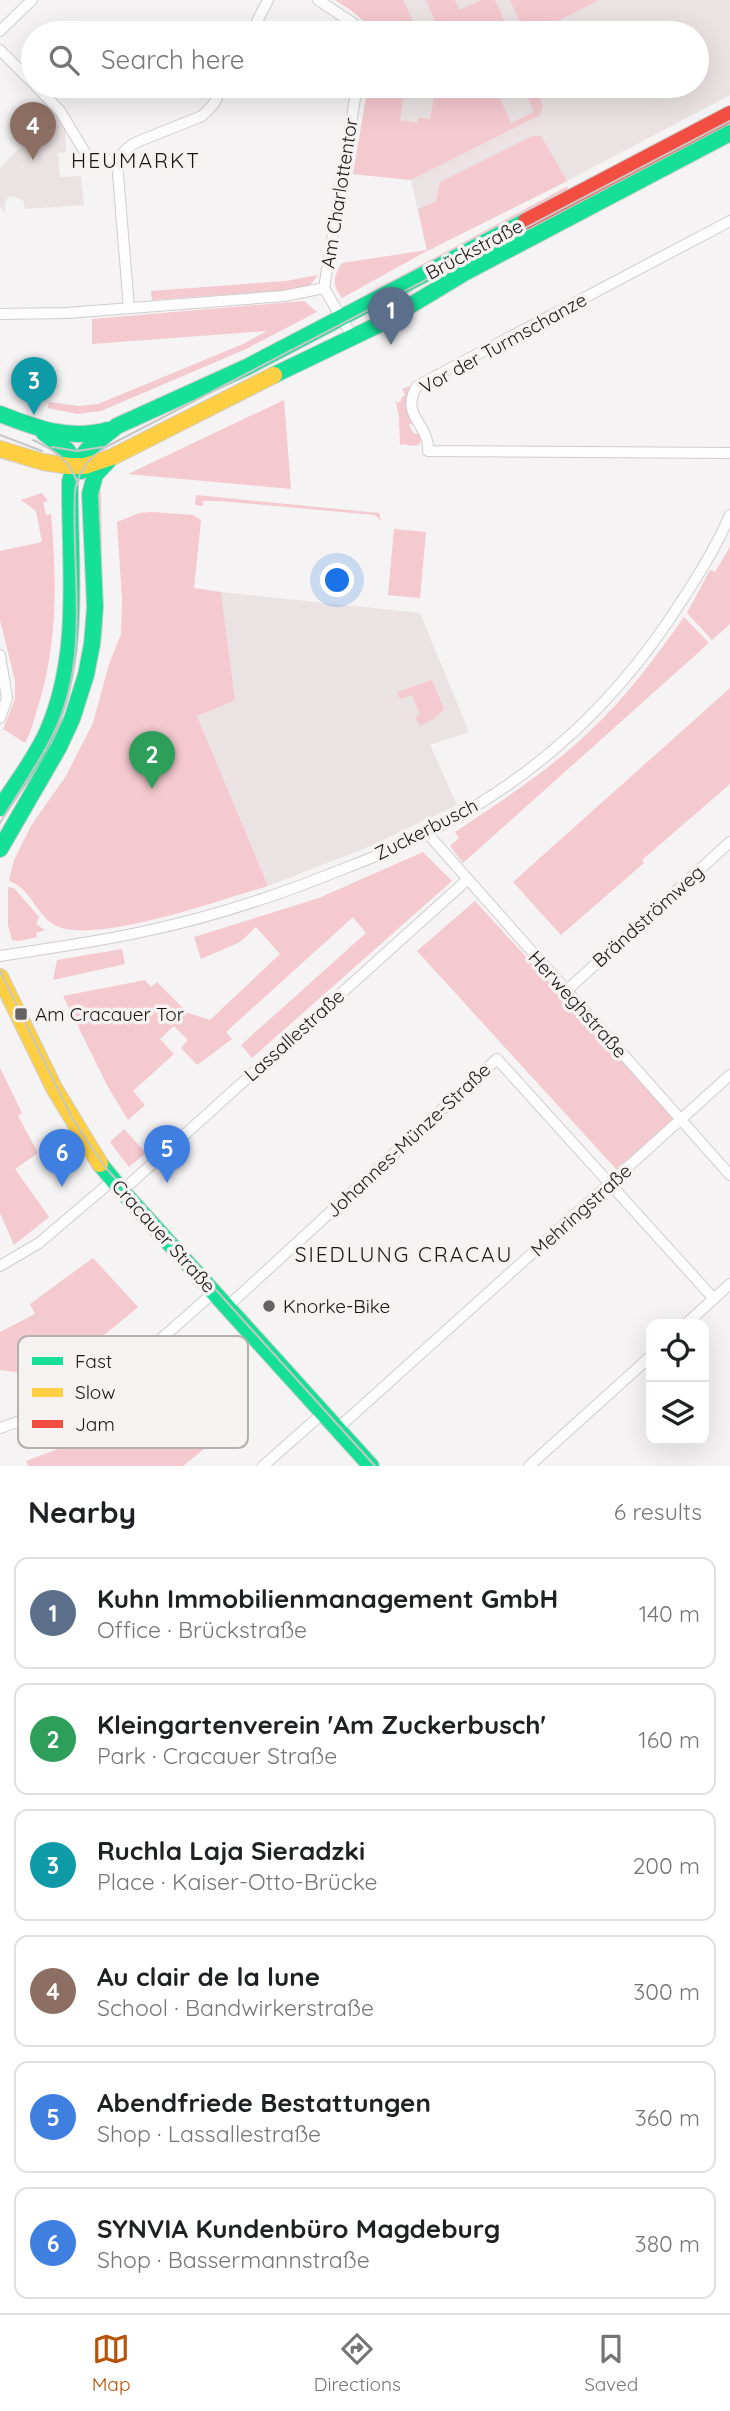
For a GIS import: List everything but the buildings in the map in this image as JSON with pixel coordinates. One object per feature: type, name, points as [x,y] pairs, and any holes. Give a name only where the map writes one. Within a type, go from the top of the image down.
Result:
[{"type":"main road","name":"Brückstraße","points":[[76,466],[87,450],[117,426],[247,368],[730,114]]},
{"type":"main road","name":"Brückstraße","points":[[76,466],[97,464],[112,457],[402,312],[466,272],[730,133]]},
{"type":"main road","points":[[0,414],[61,434],[86,435],[117,426]]},
{"type":"main road","points":[[38,428],[61,444],[76,466],[90,508]]},
{"type":"main road","points":[[6,452],[43,462],[76,466]]},
{"type":"main road","points":[[6,452],[59,479],[70,509]]},
{"type":"main road","points":[[0,849],[64,737],[84,678],[94,622],[90,508],[92,482],[101,467],[112,457]]},
{"type":"main road","points":[[0,808],[48,731],[60,699],[69,662],[72,601],[70,481],[76,466]]},
{"type":"main road","name":"Cracauer Straße","points":[[0,977],[71,1121],[88,1147],[118,1185],[371,1466]]},
{"type":"street","points":[[0,31],[32,0]]},
{"type":"street","points":[[257,21],[268,0]]},
{"type":"street","points":[[318,0],[350,21]]},
{"type":"street","points":[[0,50],[21,70]]},
{"type":"street","points":[[48,98],[60,111],[86,154],[93,158],[119,161]]},
{"type":"street","points":[[129,308],[119,161],[123,151],[202,116],[217,98]]},
{"type":"street","name":"Am Charlottentor","points":[[352,336],[324,288],[355,98]]},
{"type":"street","name":"Vor der Turmschanze","points":[[730,221],[417,386],[412,394],[411,409],[429,442],[428,451],[730,453]]},
{"type":"street","points":[[0,314],[56,313],[284,296],[324,288]]},
{"type":"street","name":"Zuckerbusch","points":[[0,956],[146,931],[233,908],[296,888],[451,821],[514,781],[563,742],[602,705],[651,646],[729,522]]},
{"type":"street","points":[[0,655],[7,689],[6,704],[0,718]]},
{"type":"street","name":"Herweghstraße","points":[[427,833],[730,1175]]},
{"type":"street","name":"Brändströmweg","points":[[566,990],[730,842]]},
{"type":"street","name":"Lassallestraße","points":[[0,1266],[39,1243],[118,1185],[467,880]]},
{"type":"street","name":"Johannes-Münze-Straße","points":[[227,1307],[497,1059],[610,1183]]},
{"type":"street","name":"Mehringstraße","points":[[337,1429],[730,1076]]},
{"type":"street","points":[[610,1183],[714,1299]]},
{"type":"street","points":[[692,1319],[730,1284]]},
{"type":"street","points":[[164,1336],[214,1292]]},
{"type":"street","points":[[529,1466],[646,1361]]},
{"type":"street","points":[[263,1466],[323,1413]]},
{"type":"street","points":[[0,1428],[18,1421]]},
{"type":"shaded area","points":[[335,0],[730,0],[730,95],[427,251],[411,180],[353,174],[366,98],[709,98],[709,21],[364,21]]},
{"type":"shaded area","points":[[335,0],[403,0],[412,21],[363,21]]},
{"type":"shaded area","points":[[426,0],[455,0],[460,10],[481,0],[495,0],[505,21],[434,21]]},
{"type":"shaded area","points":[[510,0],[599,0],[558,21],[520,21]]},
{"type":"shaded area","points":[[366,98],[403,98],[400,120],[417,123],[418,118],[430,119],[434,98],[500,98],[511,123],[534,112],[528,98],[539,98],[543,106],[540,115],[411,180],[353,174]]},
{"type":"shaded area","points":[[51,106],[65,124],[66,152],[58,153],[60,177],[81,176],[84,205],[25,209],[23,200],[12,196],[8,197],[4,204],[6,213],[0,207],[0,168],[35,132],[30,127]]},
{"type":"shaded area","points":[[532,136],[541,136],[567,181],[427,251],[342,298],[335,281],[342,263],[427,250],[418,209],[436,202],[440,182]]},
{"type":"shaded area","points":[[568,186],[565,196],[369,297],[367,294]]},
{"type":"shaded area","points":[[318,275],[310,285],[290,290],[152,300],[151,291],[286,281]]},
{"type":"shaded area","points":[[304,301],[317,312],[246,349],[101,411],[77,414],[48,408],[49,402],[79,406],[98,404],[243,344],[267,331],[92,344],[92,319]]},
{"type":"shaded area","points":[[413,385],[407,403],[412,423],[409,425],[414,434],[419,433],[421,440],[419,445],[400,445],[399,416],[395,400],[397,403],[401,401],[405,395],[402,389]]},
{"type":"shaded area","points":[[284,400],[291,489],[128,474]]},
{"type":"shaded area","points":[[101,492],[103,627],[101,645],[81,704],[96,493]]},
{"type":"shaded area","points":[[42,493],[48,501],[43,502],[46,515],[51,514],[54,614],[43,688],[25,743],[3,729],[15,699],[15,681],[0,620],[0,551],[42,542],[36,511],[21,500]]},
{"type":"shaded area","points":[[196,495],[379,513],[381,521],[375,515],[220,501],[203,501],[203,506],[195,505]]},
{"type":"shaded area","points":[[140,513],[193,515],[201,520],[194,588],[221,592],[235,700],[197,716],[268,886],[132,924],[103,929],[78,930],[59,927],[45,917],[23,890],[9,881],[14,860],[32,824],[66,776],[93,723],[109,664],[121,634],[122,599],[117,522]]},
{"type":"shaded area","points":[[394,529],[426,532],[420,598],[388,595]]},
{"type":"shaded area","points":[[730,547],[730,624],[712,640],[687,613],[710,570],[715,572]]},
{"type":"shaded area","points":[[221,592],[420,613],[469,732],[430,745],[457,805],[368,847],[268,886],[197,716],[235,699]]},
{"type":"shaded area","points":[[684,617],[709,643],[463,863],[450,846],[459,838],[455,832],[543,771],[592,729],[641,676]]},
{"type":"shaded area","points":[[432,680],[444,709],[435,718],[420,726],[415,717],[420,714],[412,695],[400,699],[397,692]]},
{"type":"shaded area","points":[[730,688],[730,784],[561,935],[513,882]]},
{"type":"shaded area","points":[[423,852],[452,881],[252,1058],[241,1045],[366,933],[353,917],[226,1032],[232,1039],[197,1065],[181,1048],[188,1040],[174,1026],[160,1039],[174,1054],[133,1091],[145,1105],[128,1120],[108,1087],[63,996],[145,980],[151,987],[157,982],[188,1013],[210,1020],[280,954],[256,927],[240,942],[201,959],[194,937],[319,898]]},
{"type":"shaded area","points":[[8,887],[14,888],[39,917],[36,924],[45,930],[36,933],[37,937],[12,940],[8,925]]},
{"type":"shaded area","points":[[475,901],[675,1119],[616,1169],[417,951]]},
{"type":"shaded area","points":[[122,949],[125,964],[53,980],[57,960]]},
{"type":"shaded area","points":[[0,1068],[22,1113],[18,1116],[38,1153],[15,1169],[49,1217],[14,1245],[0,1213]]},
{"type":"shaded area","points":[[124,1129],[146,1153],[129,1167],[110,1142]]},
{"type":"shaded area","points":[[93,1258],[138,1307],[102,1336],[18,1336],[18,1371],[0,1370],[0,1332],[35,1314],[30,1304]]},
{"type":"shaded area","points":[[58,1448],[205,1448],[183,1466],[28,1466],[26,1461]]},
{"type":"tram line","points":[[0,823],[44,751],[57,726],[67,697],[76,639],[75,491],[79,477],[90,459],[108,446],[730,121]]},
{"type":"tram line","points":[[0,435],[42,451]]},
{"type":"tram line","points":[[33,440],[61,457],[71,469],[78,485]]},
{"type":"tram line","points":[[52,447],[77,451],[103,447]]},
{"type":"tram line","points":[[0,971],[72,1118],[105,1167],[375,1466]]},
{"type":"traffic: fast","points":[[274,375],[378,325],[466,272],[730,133]]},
{"type":"traffic: fast","points":[[0,808],[38,750],[59,700],[70,638],[70,481],[75,466],[87,450],[117,426],[247,367],[526,221]]},
{"type":"traffic: fast","points":[[0,414],[40,428],[66,433],[108,430]]},
{"type":"traffic: fast","points":[[44,433],[67,450],[81,471]]},
{"type":"traffic: fast","points":[[0,849],[59,747],[72,719],[86,675],[95,607],[90,494],[95,475],[108,461]]},
{"type":"traffic: fast","points":[[100,1164],[371,1466]]},
{"type":"traffic: slow","points":[[0,449],[43,462],[85,466],[112,457],[274,375]]},
{"type":"traffic: slow","points":[[0,977],[54,1088],[100,1164]]},
{"type":"traffic: jam","points":[[526,221],[730,114]]},
{"type":"place","name":"Au clair de la lune","points":[[33,160]]},
{"type":"place","name":"Kuhn Immobilienmanagement GmbH","points":[[391,345]]},
{"type":"place","name":"Ruchla Laja Sieradzki","points":[[34,415]]},
{"type":"place","name":"Kleingartenverein 'Am Zuckerbusch'","points":[[152,789]]},
{"type":"place","name":"Am Cracauer Tor","points":[[21,1014]]},
{"type":"place","name":"Abendfriede Bestattungen","points":[[167,1183]]},
{"type":"place","name":"SYNVIA Kundenbüro Magdeburg","points":[[62,1187]]},
{"type":"place","name":"Knorke-Bike","points":[[269,1306]]},
{"type":"district","name":"HEUMARKT","points":[[136,160]]},
{"type":"district","name":"SIEDLUNG CRACAU","points":[[404,1254]]}]
